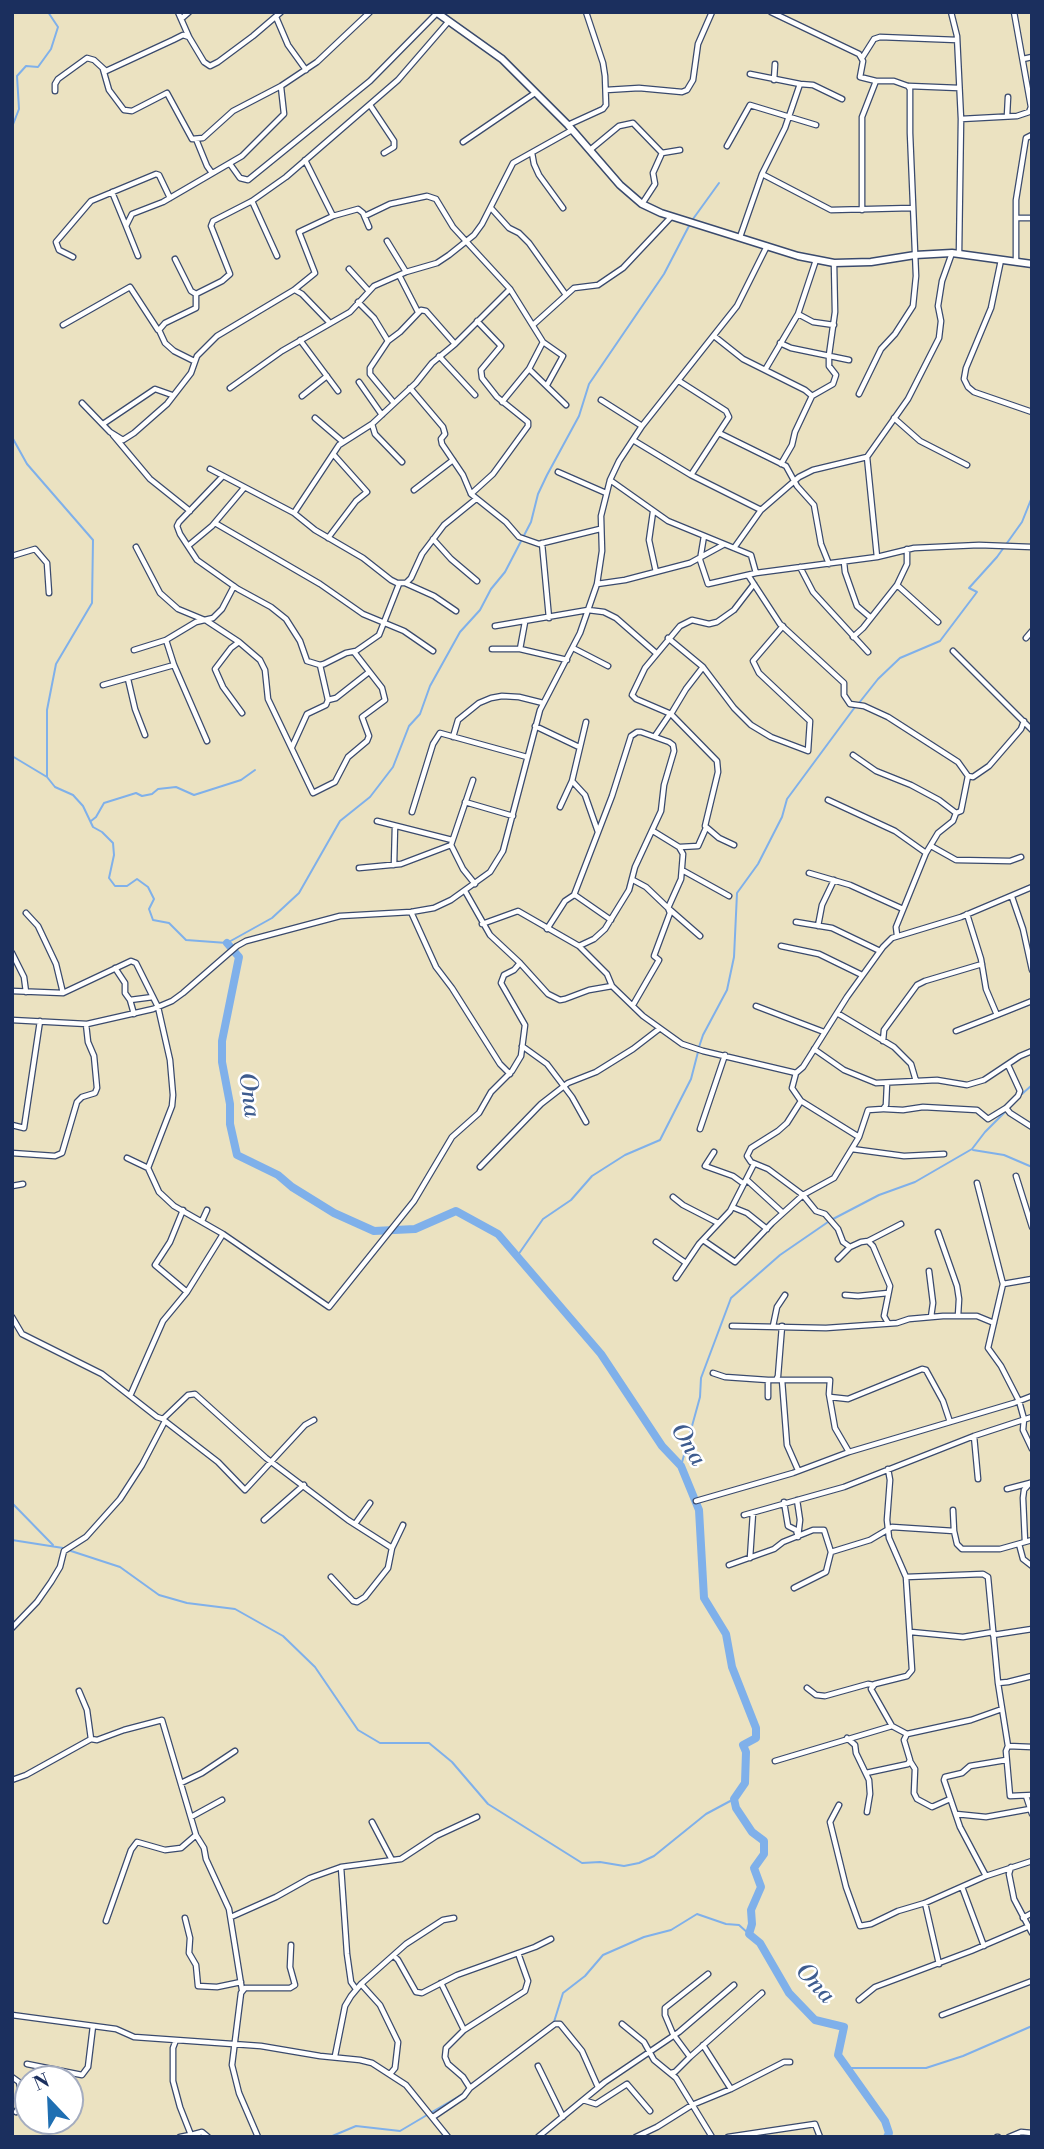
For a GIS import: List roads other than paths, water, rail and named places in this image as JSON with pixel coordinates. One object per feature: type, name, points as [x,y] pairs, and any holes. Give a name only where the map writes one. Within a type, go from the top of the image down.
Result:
[{"type":"main road","points":[[437,12],[502,60],[536,92],[620,185],[642,204],[671,217],[834,263],[956,254],[1032,264]]},
{"type":"street","points":[[178,12],[189,37],[204,62],[210,66],[281,12]]},
{"type":"street","points":[[181,19],[189,12]]},
{"type":"street","points":[[55,91],[58,79],[86,58],[94,60],[103,69],[109,90],[124,110],[132,111],[167,93],[192,139],[203,138],[233,111],[306,70],[370,12]]},
{"type":"street","points":[[230,164],[240,178],[247,180],[370,81],[437,12]]},
{"type":"street","points":[[230,388],[300,340],[350,312],[368,290],[406,272],[437,263],[466,242],[474,235],[491,208],[509,167],[570,127],[572,121],[603,109],[606,105],[606,90],[603,63],[586,12]]},
{"type":"street","points":[[606,90],[687,90],[693,80],[698,44],[712,12]]},
{"type":"street","points":[[771,12],[859,54],[862,58]]},
{"type":"street","points":[[877,557],[867,457],[908,400],[939,338],[941,321],[938,306],[942,281],[956,254],[961,119],[957,40],[951,12]]},
{"type":"street","points":[[961,119],[1024,114],[1031,107],[1014,12]]},
{"type":"street","points":[[276,17],[289,45],[306,70]]},
{"type":"street","points":[[196,294],[230,274],[212,223],[252,201],[370,105],[398,80],[450,20]]},
{"type":"street","points":[[103,69],[110,70],[183,36],[189,37]]},
{"type":"street","points":[[957,40],[874,39],[862,58],[860,77],[876,81],[894,81],[908,86],[960,88]]},
{"type":"street","points":[[1023,59],[1032,57]]},
{"type":"street","points":[[774,80],[775,64]]},
{"type":"street","points":[[750,75],[800,84],[805,82],[842,99]]},
{"type":"street","points":[[862,210],[862,117],[876,81]]},
{"type":"street","points":[[739,238],[762,174],[800,84]]},
{"type":"street","points":[[126,226],[132,214],[170,198],[230,164],[284,114],[281,86]]},
{"type":"street","points":[[859,394],[881,349],[895,334],[913,306],[915,255],[909,133],[911,93],[908,86]]},
{"type":"street","points":[[463,142],[536,92]]},
{"type":"street","points":[[1007,116],[1008,97]]},
{"type":"street","points":[[370,105],[394,142],[394,147],[384,153]]},
{"type":"street","points":[[727,146],[750,105],[816,125]]},
{"type":"street","points":[[589,151],[619,126],[634,123],[662,153]]},
{"type":"street","points":[[1016,262],[1016,200],[1026,138],[1032,135]]},
{"type":"street","points":[[196,139],[212,173]]},
{"type":"street","points":[[662,153],[680,150]]},
{"type":"street","points":[[532,153],[540,175],[563,208]]},
{"type":"street","points":[[642,204],[655,184],[653,173],[662,153]]},
{"type":"street","points":[[305,160],[333,216]]},
{"type":"street","points":[[1022,171],[1032,172]]},
{"type":"street","points":[[73,257],[59,250],[56,242],[86,205],[156,174],[170,198]]},
{"type":"street","points":[[762,174],[831,210],[912,208]]},
{"type":"street","points":[[112,192],[138,256]]},
{"type":"street","points":[[365,216],[390,204],[427,196],[436,199],[443,214],[466,242],[510,289],[543,342],[564,357],[547,385]]},
{"type":"street","points":[[252,201],[277,256]]},
{"type":"street","points":[[491,208],[509,228],[529,243],[566,296]]},
{"type":"street","points":[[110,432],[123,440],[160,411],[191,373],[194,361],[217,337],[294,290],[315,273],[299,232],[333,216],[358,209],[365,216],[369,227]]},
{"type":"street","points":[[533,325],[579,286],[592,288],[623,268],[671,217]]},
{"type":"street","points":[[1016,218],[1032,218]]},
{"type":"street","points":[[387,241],[406,272]]},
{"type":"street","points":[[12,1020],[86,1024],[158,1007],[183,993],[237,946],[340,916],[434,908],[475,884],[496,864],[513,816],[543,703],[573,648],[597,584],[602,551],[600,529],[610,480],[642,426],[737,306],[767,246]]},
{"type":"street","points":[[175,259],[191,291],[196,294]]},
{"type":"street","points":[[765,370],[797,314],[817,260]]},
{"type":"street","points":[[1001,260],[991,308],[964,379],[974,392],[1032,412]]},
{"type":"street","points":[[780,464],[792,445],[811,396],[833,384],[836,375],[829,366],[834,325],[834,263]]},
{"type":"street","points":[[349,269],[368,290]]},
{"type":"street","points":[[399,275],[418,312]]},
{"type":"street","points":[[63,325],[130,287],[159,330],[165,344],[194,361]]},
{"type":"street","points":[[294,513],[343,442],[382,415],[510,289]]},
{"type":"street","points":[[294,290],[302,294],[329,322]]},
{"type":"street","points":[[159,330],[165,323],[193,311],[196,294]]},
{"type":"street","points":[[358,302],[374,318],[388,341]]},
{"type":"street","points":[[394,403],[370,374],[370,368],[388,341],[421,310],[426,311],[455,344]]},
{"type":"street","points":[[797,314],[816,322],[834,325]]},
{"type":"street","points":[[471,494],[493,474],[528,426],[528,422],[502,401],[482,378],[481,370],[500,349],[500,343],[477,321]]},
{"type":"street","points":[[714,336],[743,359],[805,390],[811,396]]},
{"type":"street","points":[[300,340],[338,391]]},
{"type":"street","points":[[502,401],[529,369],[543,342]]},
{"type":"street","points":[[780,343],[791,348],[849,360]]},
{"type":"street","points":[[439,356],[475,395]]},
{"type":"street","points":[[529,369],[566,405]]},
{"type":"street","points":[[302,396],[327,376]]},
{"type":"street","points":[[678,381],[727,412],[729,417],[691,475]]},
{"type":"street","points":[[359,382],[382,415]]},
{"type":"street","points":[[410,388],[443,426],[445,434],[441,439],[442,444],[463,475],[471,494],[506,522],[519,537],[533,543],[542,543],[600,529]]},
{"type":"street","points":[[103,424],[155,389],[172,395]]},
{"type":"street","points":[[601,400],[642,426]]},
{"type":"street","points":[[82,403],[150,479],[190,511]]},
{"type":"street","points":[[315,418],[343,442]]},
{"type":"street","points":[[894,418],[920,441],[967,465]]},
{"type":"street","points":[[372,424],[375,434],[402,462]]},
{"type":"street","points":[[719,433],[786,466],[794,481],[814,505],[821,544],[829,564]]},
{"type":"street","points":[[633,440],[691,475],[761,510]]},
{"type":"street","points":[[328,538],[356,501],[367,492],[334,455]]},
{"type":"street","points":[[734,548],[761,510],[794,481],[813,470],[867,457]]},
{"type":"street","points":[[414,490],[453,460]]},
{"type":"street","points":[[210,469],[294,513],[328,538],[363,558],[382,574],[434,596],[456,611]]},
{"type":"street","points":[[558,472],[606,493]]},
{"type":"street","points":[[223,476],[177,526],[197,560],[286,619],[300,641],[304,658],[320,665],[354,652],[379,635],[402,583],[411,578],[422,554],[444,525],[476,499]]},
{"type":"street","points":[[610,480],[668,522],[751,555],[756,573]]},
{"type":"street","points":[[188,546],[215,523],[244,488]]},
{"type":"street","points":[[653,512],[649,540],[656,572]]},
{"type":"street","points":[[215,523],[320,584],[363,614],[404,631],[433,651]]},
{"type":"street","points":[[704,536],[700,560],[708,584],[756,573],[877,557],[907,549],[1032,547]]},
{"type":"street","points":[[433,539],[450,559],[477,581]]},
{"type":"street","points":[[542,543],[549,618]]},
{"type":"street","points":[[597,584],[700,560],[724,544]]},
{"type":"street","points":[[136,547],[148,575],[160,593],[178,609],[207,621],[239,642],[262,664],[268,699],[312,792],[335,782],[350,755],[369,738],[363,716],[385,701],[385,693],[354,652]]},
{"type":"street","points":[[12,556],[35,548],[47,563],[49,593]]},
{"type":"street","points":[[853,637],[897,585],[907,564],[907,549]]},
{"type":"street","points":[[844,562],[858,606],[871,618]]},
{"type":"street","points":[[800,567],[813,592],[868,652]]},
{"type":"street","points":[[748,575],[783,626],[844,683],[844,695],[850,704],[864,706],[888,717],[958,762],[968,776],[961,811],[938,833],[926,853],[896,928],[897,935]]},
{"type":"street","points":[[679,847],[698,846],[706,828],[719,766],[670,714],[632,695],[645,668],[680,626],[692,620],[712,624],[724,618],[734,610],[754,584]]},
{"type":"street","points":[[897,585],[938,622]]},
{"type":"street","points":[[134,650],[166,640],[192,624],[207,621],[222,609],[234,586]]},
{"type":"street","points":[[495,626],[587,610],[611,614],[656,653]]},
{"type":"street","points":[[520,649],[525,622]]},
{"type":"street","points":[[668,638],[703,667],[734,708],[751,725],[778,740],[808,751],[810,721],[759,673],[753,661],[783,626]]},
{"type":"street","points":[[1026,638],[1032,631]]},
{"type":"street","points":[[166,640],[207,741]]},
{"type":"street","points":[[239,642],[215,669],[223,687],[242,712]]},
{"type":"street","points":[[573,648],[608,666]]},
{"type":"street","points":[[492,649],[520,649],[567,660]]},
{"type":"street","points":[[953,651],[1032,730]]},
{"type":"street","points":[[103,685],[174,665]]},
{"type":"street","points":[[292,747],[307,714],[326,705],[328,700],[320,665]]},
{"type":"street","points":[[655,736],[703,667]]},
{"type":"street","points":[[328,700],[336,698],[369,672]]},
{"type":"street","points":[[128,679],[145,735]]},
{"type":"street","points":[[453,737],[458,720],[479,703],[491,698],[519,697],[543,703]]},
{"type":"street","points":[[968,776],[973,777],[989,766],[1021,729],[1024,721]]},
{"type":"street","points":[[560,807],[572,781],[586,722]]},
{"type":"street","points":[[535,726],[579,747]]},
{"type":"street","points":[[547,929],[565,901],[575,895],[631,736],[637,732],[671,743],[674,751],[664,785],[661,811],[635,867],[633,880],[611,920],[594,939],[579,947]]},
{"type":"street","points":[[412,812],[433,744],[440,733],[527,757]]},
{"type":"street","points":[[853,755],[876,771],[939,800],[956,813]]},
{"type":"street","points":[[473,780],[452,842],[463,869],[475,884]]},
{"type":"street","points":[[572,781],[585,795],[598,832]]},
{"type":"street","points":[[828,800],[895,831],[926,853]]},
{"type":"street","points":[[464,802],[513,816]]},
{"type":"street","points":[[377,821],[452,842]]},
{"type":"street","points":[[394,866],[395,826]]},
{"type":"street","points":[[706,828],[734,845]]},
{"type":"street","points":[[633,1005],[659,960],[654,956],[670,914],[668,908],[681,879],[683,854],[679,847],[653,831]]},
{"type":"street","points":[[359,868],[394,866],[410,862],[452,842]]},
{"type":"street","points":[[931,846],[956,860],[1010,861],[1021,857]]},
{"type":"street","points":[[682,870],[729,896]]},
{"type":"street","points":[[809,873],[834,880],[903,909]]},
{"type":"street","points":[[633,880],[646,887],[700,936]]},
{"type":"street","points":[[818,926],[822,905],[834,880]]},
{"type":"street","points":[[859,1137],[801,1101],[792,1088],[796,1073],[803,1067],[862,975],[887,942],[897,935],[967,914],[1032,887]]},
{"type":"street","points":[[465,891],[482,924],[548,995],[560,1000],[589,990],[612,986]]},
{"type":"street","points":[[575,895],[611,920]]},
{"type":"street","points":[[1012,897],[1023,929],[1025,948],[1032,970]]},
{"type":"street","points":[[482,924],[518,911],[579,947],[607,974],[612,986],[659,1029],[682,1044],[796,1073]]},
{"type":"street","points":[[26,912],[38,926],[56,964],[63,993]]},
{"type":"street","points":[[411,912],[436,967],[500,1064],[510,1074]]},
{"type":"street","points":[[967,914],[982,964],[986,989],[997,1015]]},
{"type":"street","points":[[796,922],[832,928],[880,951]]},
{"type":"street","points":[[781,946],[819,954],[862,975]]},
{"type":"street","points":[[12,953],[24,977],[26,992]]},
{"type":"street","points":[[12,991],[63,993],[134,961],[158,1007],[170,1060],[173,1095],[172,1106],[148,1168]]},
{"type":"street","points":[[127,1158],[148,1168],[159,1192],[174,1206],[223,1234],[329,1307],[414,1201],[452,1137],[471,1122],[491,1092],[510,1074],[521,1056],[525,1023],[501,983],[504,975],[520,963]]},
{"type":"street","points":[[883,1041],[884,1030],[917,985],[982,964]]},
{"type":"street","points":[[115,968],[122,976],[134,1014]]},
{"type":"street","points":[[130,1000],[153,997]]},
{"type":"street","points":[[956,1031],[1032,1001]]},
{"type":"street","points":[[756,1006],[824,1032]]},
{"type":"street","points":[[837,1013],[894,1047],[911,1064],[916,1081]]},
{"type":"street","points":[[12,1125],[24,1128],[40,1021]]},
{"type":"street","points":[[12,1153],[55,1156],[62,1153],[77,1102],[82,1097],[95,1093],[97,1088],[94,1056],[88,1042],[86,1024]]},
{"type":"street","points":[[481,1167],[538,1106],[564,1086],[609,1064],[659,1029]]},
{"type":"street","points":[[522,1045],[547,1064],[586,1122]]},
{"type":"street","points":[[814,1049],[844,1070],[866,1080],[887,1083],[937,1080],[972,1085],[1032,1051]]},
{"type":"street","points":[[700,1129],[726,1055]]},
{"type":"street","points":[[703,1240],[735,1262],[803,1195],[834,1178],[859,1137],[869,1109],[903,1110],[923,1107],[977,1110],[988,1119],[1006,1108],[1020,1091],[1008,1064]]},
{"type":"street","points":[[883,1109],[887,1101],[887,1083]]},
{"type":"street","points":[[801,1101],[787,1124],[748,1152],[748,1160],[768,1169],[803,1195],[816,1210],[830,1219],[840,1231],[843,1242],[850,1247]]},
{"type":"street","points":[[1006,1108],[1032,1126]]},
{"type":"street","points":[[852,1149],[904,1156],[944,1154]]},
{"type":"street","points":[[714,1152],[705,1166],[746,1182],[783,1213]]},
{"type":"street","points":[[676,1278],[703,1240],[732,1207],[754,1164]]},
{"type":"street","points":[[1016,1175],[1032,1227]]},
{"type":"street","points":[[977,1183],[1003,1284],[988,1348],[1001,1366],[1019,1401],[1024,1419],[1023,1430],[1032,1449]]},
{"type":"street","points":[[12,1186],[23,1184]]},
{"type":"street","points":[[673,1197],[718,1223]]},
{"type":"street","points":[[732,1207],[747,1213],[767,1228]]},
{"type":"street","points":[[183,1210],[170,1242],[155,1265],[187,1292]]},
{"type":"street","points":[[202,1221],[207,1210]]},
{"type":"street","points":[[838,1259],[850,1247],[901,1224]]},
{"type":"street","points":[[938,1232],[957,1286],[958,1316]]},
{"type":"street","points":[[130,1396],[163,1321],[187,1292],[223,1234]]},
{"type":"street","points":[[868,1241],[878,1255],[889,1283],[884,1316],[888,1323]]},
{"type":"street","points":[[656,1242],[686,1263]]},
{"type":"street","points":[[929,1271],[933,1293],[932,1317]]},
{"type":"street","points":[[1003,1284],[1032,1279]]},
{"type":"street","points":[[845,1295],[888,1293]]},
{"type":"street","points":[[773,1326],[777,1307],[785,1295]]},
{"type":"street","points":[[732,1326],[826,1328],[958,1316],[977,1316],[993,1323]]},
{"type":"street","points":[[12,1317],[22,1334],[97,1371],[150,1413],[164,1420],[218,1462],[245,1490],[305,1425],[314,1420]]},
{"type":"street","points":[[782,1326],[779,1380],[787,1445],[798,1471]]},
{"type":"street","points":[[830,1397],[849,1399],[926,1370],[943,1401],[950,1422]]},
{"type":"street","points":[[713,1373],[725,1377],[768,1380],[830,1380],[835,1429],[849,1452]]},
{"type":"street","points":[[768,1380],[768,1398]]},
{"type":"street","points":[[12,1628],[44,1592],[60,1567],[64,1551],[86,1537],[120,1499],[142,1465],[164,1420],[188,1395],[194,1394],[247,1442],[355,1524],[392,1548]]},
{"type":"street","points":[[696,1500],[798,1471],[849,1452],[1032,1396]]},
{"type":"street","points":[[744,1514],[844,1487],[974,1436],[1032,1417]]},
{"type":"street","points":[[974,1436],[978,1479]]},
{"type":"street","points":[[807,1688],[816,1695],[825,1696],[910,1675],[912,1670],[906,1577],[888,1530],[888,1469]]},
{"type":"street","points":[[1007,1489],[1031,1483]]},
{"type":"street","points":[[1031,1483],[1024,1490],[1023,1498],[1026,1542],[1023,1559],[1032,1566]]},
{"type":"street","points":[[264,1520],[304,1485]]},
{"type":"street","points":[[797,1500],[800,1520],[798,1537]]},
{"type":"street","points":[[784,1502],[788,1526],[796,1530],[798,1537]]},
{"type":"street","points":[[355,1524],[370,1503]]},
{"type":"street","points":[[953,1510],[954,1531],[959,1547],[966,1550],[1000,1549],[1026,1542]]},
{"type":"street","points":[[750,1558],[753,1513]]},
{"type":"street","points":[[331,1577],[357,1602],[365,1597],[388,1567],[392,1548],[403,1525]]},
{"type":"street","points":[[831,1552],[870,1540],[897,1527],[954,1531]]},
{"type":"street","points":[[729,1565],[816,1529],[824,1530],[831,1552],[826,1572],[794,1588]]},
{"type":"street","points":[[906,1577],[986,1576],[1008,1746],[1006,1760],[1010,1796],[1029,1796],[1031,1812],[986,1817],[956,1814]]},
{"type":"street","points":[[911,1632],[963,1637],[1032,1629]]},
{"type":"street","points":[[998,1683],[1032,1676]]},
{"type":"street","points":[[874,1685],[872,1689],[892,1726],[906,1734],[971,1720],[1002,1709]]},
{"type":"street","points":[[79,1691],[87,1710],[91,1739]]},
{"type":"street","points":[[12,1780],[91,1739],[97,1740],[162,1720],[171,1758],[196,1835],[204,1848],[206,1859],[231,1917],[242,1990],[232,2059],[234,2075],[258,2137]]},
{"type":"street","points":[[775,1761],[892,1726]]},
{"type":"street","points":[[906,1734],[904,1740],[915,1769],[914,1793],[917,1799],[932,1807],[950,1800]]},
{"type":"street","points":[[847,1738],[855,1745],[866,1773],[870,1794],[867,1812]]},
{"type":"street","points":[[1008,1746],[1032,1747]]},
{"type":"street","points":[[181,1783],[202,1773],[235,1751]]},
{"type":"street","points":[[986,1876],[960,1828],[944,1785],[945,1777],[962,1773],[970,1766],[1006,1760]]},
{"type":"street","points":[[866,1773],[906,1765],[910,1761]]},
{"type":"street","points":[[190,1817],[222,1800]]},
{"type":"street","points":[[839,1805],[830,1822],[846,1886],[860,1926],[925,1903],[1012,1866],[1032,1861]]},
{"type":"street","points":[[231,1917],[310,1878],[341,1867],[401,1859],[436,1836],[477,1817]]},
{"type":"street","points":[[372,1822],[392,1860]]},
{"type":"street","points":[[106,1921],[136,1842],[165,1850],[181,1848],[196,1835]]},
{"type":"street","points":[[1012,1866],[1009,1874],[1014,1899],[1032,1933]]},
{"type":"street","points":[[341,1867],[347,1954],[351,1982],[356,1989]]},
{"type":"street","points":[[962,1887],[984,1946]]},
{"type":"street","points":[[925,1903],[939,1964]]},
{"type":"street","points":[[1023,1917],[1032,1913]]},
{"type":"street","points":[[185,1917],[190,1938],[189,1953],[196,1965],[198,1986],[217,1987],[241,1982]]},
{"type":"street","points":[[335,2056],[345,2006],[356,1989],[406,1944],[443,1920],[454,1918]]},
{"type":"street","points":[[859,2000],[875,1987],[939,1964],[1027,1927]]},
{"type":"street","points":[[394,1956],[415,1992],[422,1993],[457,1975],[551,1939]]},
{"type":"street","points":[[242,1990],[252,1987],[295,1986],[290,1967],[291,1945]]},
{"type":"street","points":[[470,2088],[463,2077],[448,2064],[445,2057],[446,2048],[464,2030],[525,1991],[528,1981],[518,1953]]},
{"type":"street","points":[[690,2057],[673,2034],[665,2008],[708,1975]]},
{"type":"street","points":[[942,2015],[1032,1980]]},
{"type":"street","points":[[441,1983],[464,2030]]},
{"type":"street","points":[[361,1984],[380,2005],[398,2042],[395,2067],[390,2074]]},
{"type":"street","points":[[538,2137],[598,2087],[679,2032],[734,1985]]},
{"type":"street","points":[[670,2073],[675,2072],[762,1993]]},
{"type":"street","points":[[12,2015],[116,2029],[134,2037],[233,2043],[372,2063],[416,2095],[448,2137]]},
{"type":"street","points":[[433,2117],[555,2024],[560,2024],[582,2051],[598,2087]]},
{"type":"street","points":[[622,2024],[644,2042],[654,2060],[670,2073],[712,2137]]},
{"type":"street","points":[[27,2064],[82,2075],[87,2072],[93,2026]]},
{"type":"street","points":[[177,2039],[173,2048],[173,2081],[191,2135]]},
{"type":"street","points":[[703,2045],[731,2089]]},
{"type":"street","points":[[636,2137],[692,2105],[790,2062]]},
{"type":"street","points":[[538,2066],[563,2116]]},
{"type":"street","points":[[583,2100],[596,2104],[626,2084],[650,2111]]},
{"type":"street","points":[[728,2137],[814,2124],[820,2137]]},
{"type":"street","points":[[180,2137],[202,2132],[208,2137]]},
{"type":"street","points":[[1009,2137],[1021,2132],[1032,2133]]},
{"type":"waterway","points":[[12,127],[19,109],[17,76],[26,66],[38,67],[51,49],[58,27],[48,12]]},
{"type":"waterway","points":[[693,219],[719,183]]},
{"type":"waterway","points":[[12,756],[47,777],[55,787],[73,795],[83,806],[93,827],[113,843],[114,855],[109,878],[115,886],[127,886],[137,879],[148,887],[154,899],[149,909],[153,920],[169,923],[186,940],[227,943],[272,918],[299,893],[340,821],[370,797],[393,767],[409,726],[420,714],[430,686],[460,632],[480,610],[491,589],[505,572],[531,522],[538,494],[579,416],[589,384],[664,274],[690,224]]},
{"type":"waterway","points":[[12,437],[27,464],[93,540],[92,603],[56,664],[47,710],[47,777]]},
{"type":"waterway","points":[[859,703],[878,679],[900,658],[940,641],[977,592],[969,588],[997,557],[1022,522],[1032,497]]},
{"type":"waterway","points":[[699,1047],[727,990],[734,957],[737,893],[758,864],[782,817],[787,799],[855,707]]},
{"type":"waterway","points":[[91,821],[104,803],[136,793],[142,796],[152,794],[158,789],[176,787],[194,795],[241,780],[255,770]]},
{"type":"waterway","name":"Ona","points":[[227,943],[239,957],[222,1041],[230,1124],[237,1155],[278,1175],[334,1213],[374,1231],[415,1229],[456,1211],[498,1234],[601,1354],[662,1446],[681,1466],[699,1510],[704,1598],[726,1634],[732,1667],[756,1728],[756,1738],[743,1745],[746,1752],[745,1783],[734,1799],[736,1808],[752,1832],[764,1841],[764,1854],[754,1868],[761,1887],[751,1910],[752,1924],[749,1934],[760,1943],[789,1993],[815,2020],[844,2027],[838,2055],[885,2121],[889,2133],[887,2137]]},
{"type":"waterway","points":[[518,1255],[543,1219],[571,1200],[592,1176],[625,1155],[660,1140],[691,1079],[698,1052]]},
{"type":"waterway","points":[[1022,1094],[1032,1085]]},
{"type":"waterway","points":[[833,1219],[879,1195],[915,1182],[972,1149],[1006,1111]]},
{"type":"waterway","points":[[973,1150],[1004,1155],[1032,1167]]},
{"type":"waterway","points":[[681,1466],[700,1397],[701,1378],[731,1298],[780,1255],[828,1222]]},
{"type":"waterway","points":[[12,1503],[53,1545]]},
{"type":"waterway","points":[[12,1540],[63,1548]]},
{"type":"waterway","points":[[68,1550],[120,1567],[159,1595],[187,1603],[235,1609],[283,1636],[315,1667],[358,1730],[380,1743],[429,1743],[452,1762],[488,1804],[582,1863],[600,1862],[624,1866],[639,1863],[654,1856],[706,1814],[734,1799]]},
{"type":"waterway","points":[[553,2025],[563,1993],[585,1976],[603,1955],[644,1937],[671,1930],[697,1914],[726,1924],[739,1925],[749,1934]]},
{"type":"waterway","points":[[848,2068],[926,2068],[963,2056],[1032,2026]]},
{"type":"waterway","points":[[483,2081],[514,2057]]},
{"type":"waterway","points":[[432,2112],[463,2094]]},
{"type":"waterway","points":[[330,2137],[356,2126],[400,2131],[427,2115]]}]
